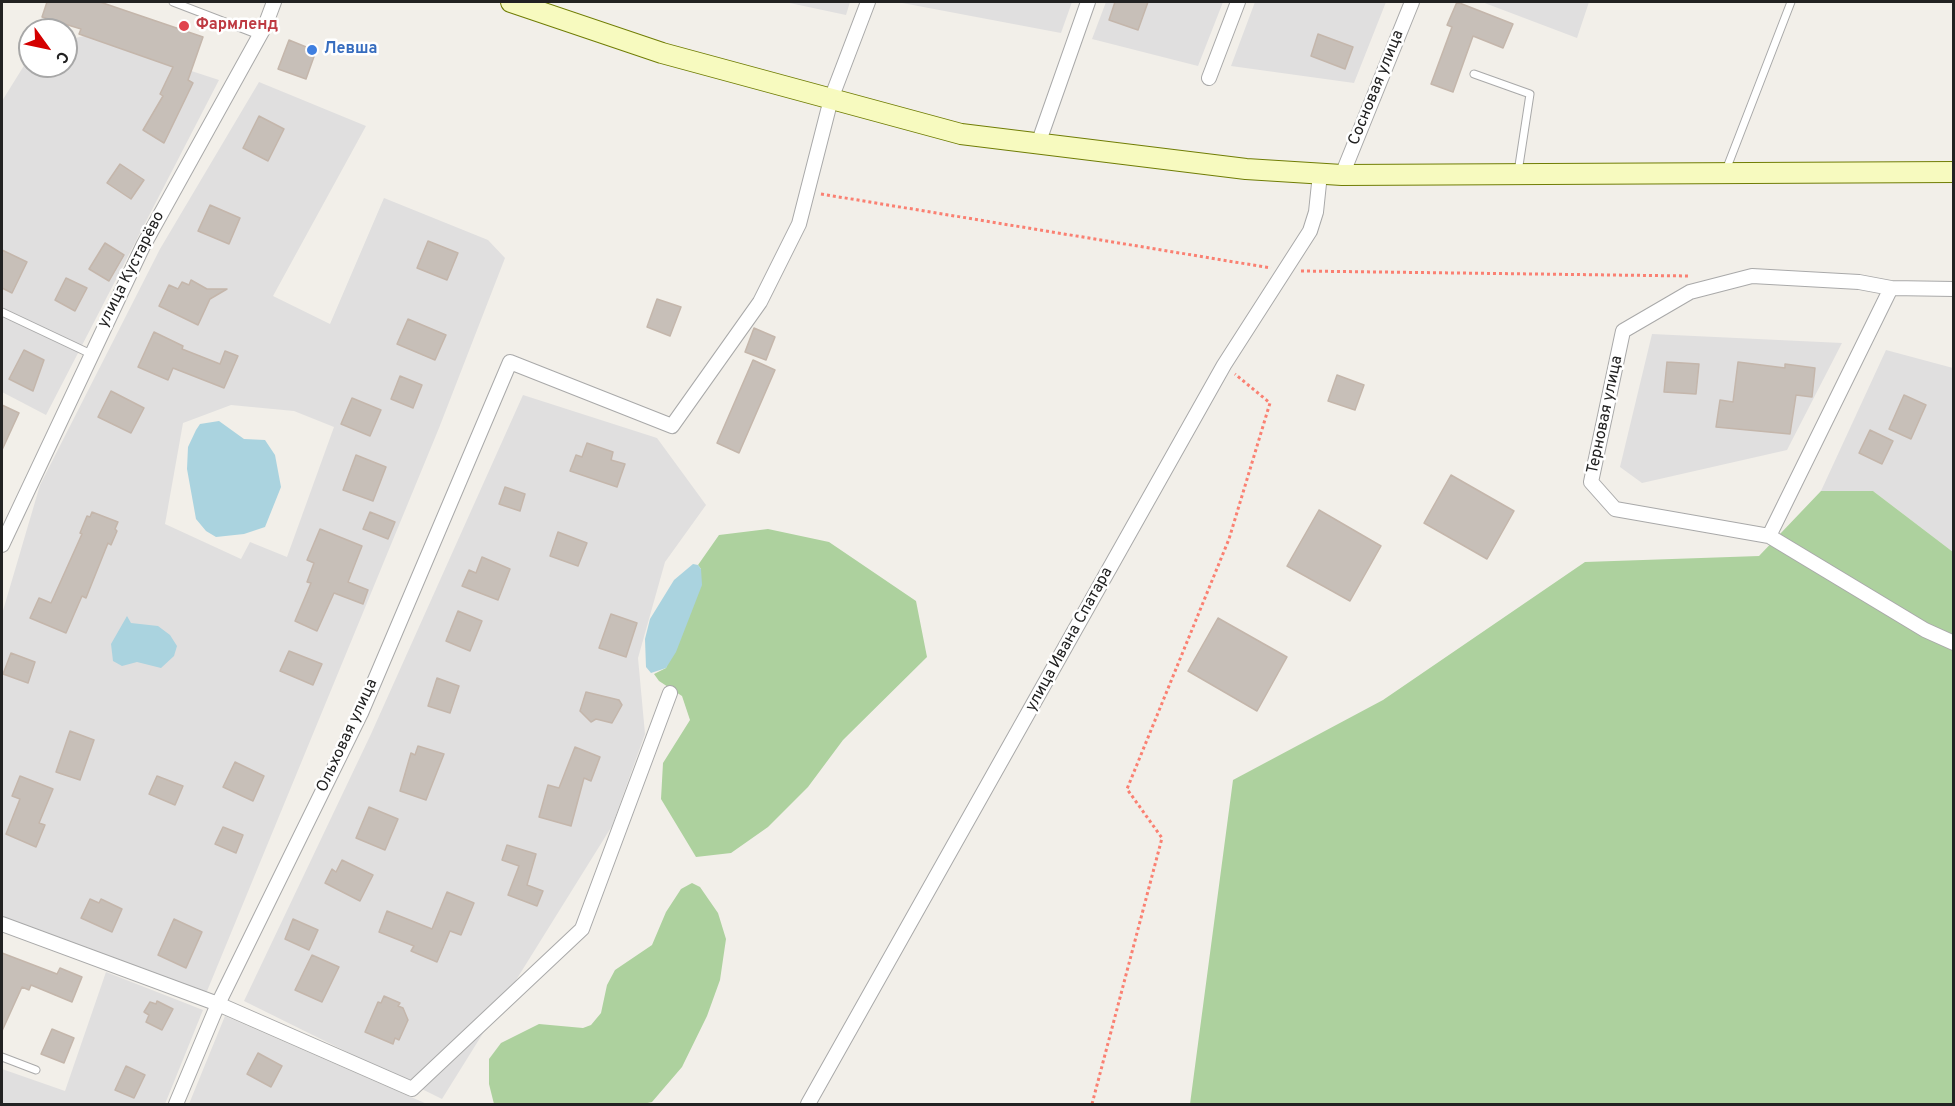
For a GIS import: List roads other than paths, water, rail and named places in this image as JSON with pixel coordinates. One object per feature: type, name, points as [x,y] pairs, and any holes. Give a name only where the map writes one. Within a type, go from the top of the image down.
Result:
[{"type":"main road","points":[[511,2],[662,53],[961,134],[1246,169],[1342,175],[1953,172]]},
{"type":"street","name":"улица Кустарёво","points":[[2,545],[143,246],[259,35],[274,2]]},
{"type":"street","points":[[831,99],[868,2]]},
{"type":"street","points":[[1038,144],[1088,2]]},
{"type":"street","points":[[1209,78],[1238,2]]},
{"type":"street","name":"Сосновая улица","points":[[1342,175],[1412,2]]},
{"type":"street","name":"Ольховая улица","points":[[176,1104],[218,1004],[361,713],[510,362],[672,426],[760,302],[799,224],[831,99]]},
{"type":"street","name":"улица Ивана Спатара","points":[[808,1104],[1224,365],[1310,231],[1318,198],[1320,174]]},
{"type":"street","name":"Терновая улица","points":[[1891,288],[1859,282],[1752,276],[1690,292],[1623,331],[1591,482],[1615,509],[1769,536],[1925,630],[1953,643]]},
{"type":"street","points":[[1769,536],[1891,288],[1953,289]]},
{"type":"street","points":[[2,924],[218,1004],[412,1089],[582,929],[670,693]]},
{"type":"lane","points":[[173,2],[259,35]]},
{"type":"lane","points":[[1725,173],[1791,2]]},
{"type":"lane","points":[[1474,74],[1530,94],[1518,174]]},
{"type":"lane","points":[[2,312],[91,354]]},
{"type":"lane","points":[[2,1057],[36,1070]]},
{"type":"water","points":[[219,421],[244,439],[265,440],[275,455],[281,487],[265,527],[244,534],[216,537],[206,531],[196,519],[187,469],[188,447],[200,424]]},
{"type":"water","points":[[693,564],[698,565],[701,569],[702,585],[676,652],[666,668],[651,673],[646,667],[645,639],[650,619],[674,580]]},
{"type":"water","points":[[127,616],[131,623],[158,626],[170,635],[177,646],[174,656],[161,668],[137,662],[122,666],[113,661],[111,644]]},
{"type":"place","name":"Фармленд","points":[[184,26]]},
{"type":"place","name":"Левша","points":[[312,50]]}]
